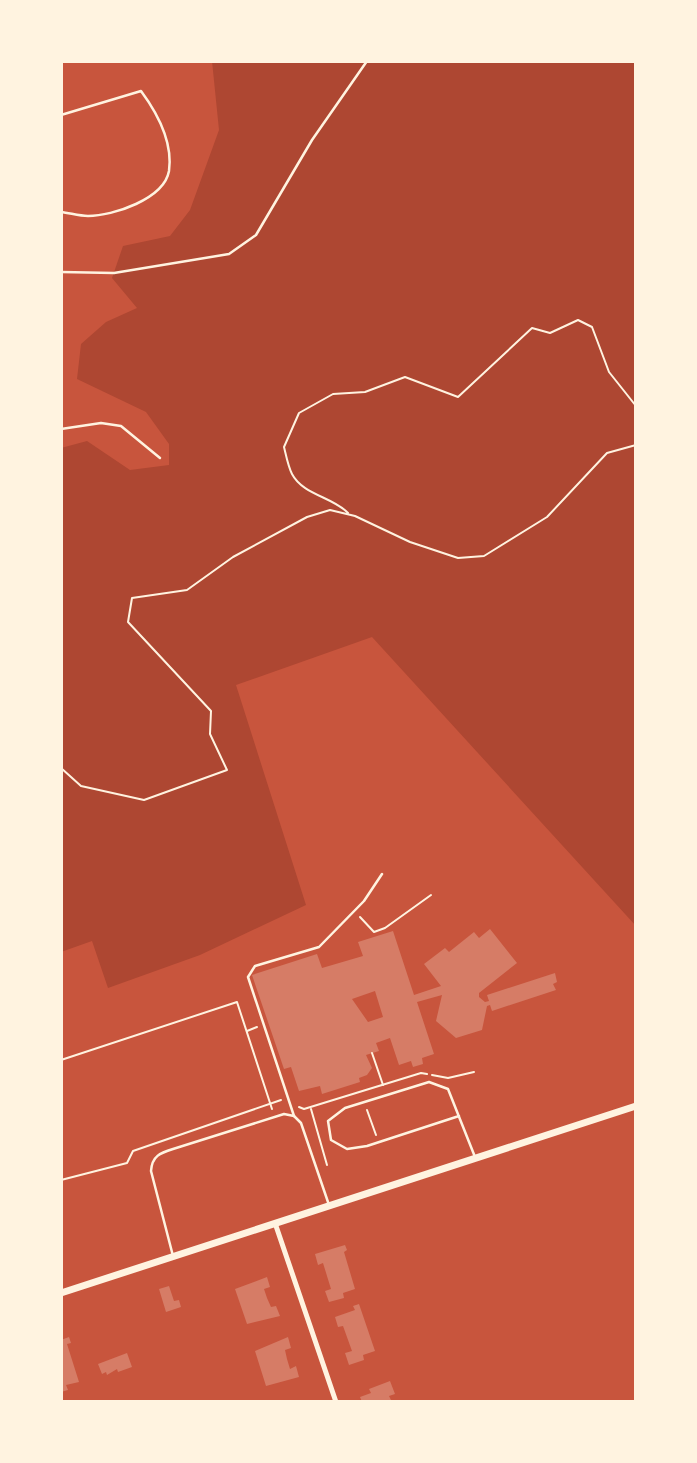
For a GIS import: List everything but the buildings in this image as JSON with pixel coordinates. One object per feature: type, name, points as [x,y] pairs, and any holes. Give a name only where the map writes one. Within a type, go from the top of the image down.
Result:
[{"type":"street","points":[[61,1293],[636,1106]]},
{"type":"street","points":[[275,1223],[336,1402]]},
{"type":"lane","points":[[61,272],[114,273],[229,254],[256,235],[312,140],[367,61]]},
{"type":"lane","points":[[61,115],[141,91],[158,114],[167,144],[169,173],[156,193],[121,211],[88,216],[61,212]]},
{"type":"lane","points":[[61,429],[101,423],[121,426],[160,458]]},
{"type":"lane","points":[[329,1205],[301,1123],[294,1116],[248,977],[255,966],[319,947],[355,911],[382,874]]},
{"type":"lane","points":[[458,1116],[379,1142],[347,1149],[331,1140],[328,1121],[345,1108],[429,1082],[448,1089],[475,1157]]},
{"type":"lane","points":[[173,1256],[155,1190],[152,1162],[158,1154],[284,1114],[294,1116]]},
{"type":"path","points":[[348,514],[341,506],[309,490],[293,476],[284,447],[299,414],[333,394],[365,392],[405,377],[458,397],[532,328],[550,333],[578,320],[592,327],[609,372],[636,406]]},
{"type":"path","points":[[61,768],[81,786],[144,800],[227,771],[210,734],[211,711],[128,622],[132,598],[187,590],[233,557],[307,517],[330,510],[348,514],[410,542],[458,558],[484,556],[547,517],[607,453],[636,444]]},
{"type":"path","points":[[355,911],[374,932],[385,928],[431,895]]},
{"type":"path","points":[[61,1060],[237,1002],[274,1117]]},
{"type":"path","points":[[247,1031],[265,1025]]},
{"type":"path","points":[[372,1053],[383,1085]]},
{"type":"path","points":[[365,1102],[379,1142]]},
{"type":"path","points":[[310,1107],[327,1165]]},
{"type":"shaded area","points":[[212,61],[636,61],[636,926],[372,637],[236,685],[306,905],[200,955],[108,988],[92,941],[61,952],[61,448],[87,441],[130,470],[169,465],[169,444],[146,412],[77,379],[81,344],[106,322],[137,308],[112,278],[123,246],[170,236],[190,210],[219,130]]}]
